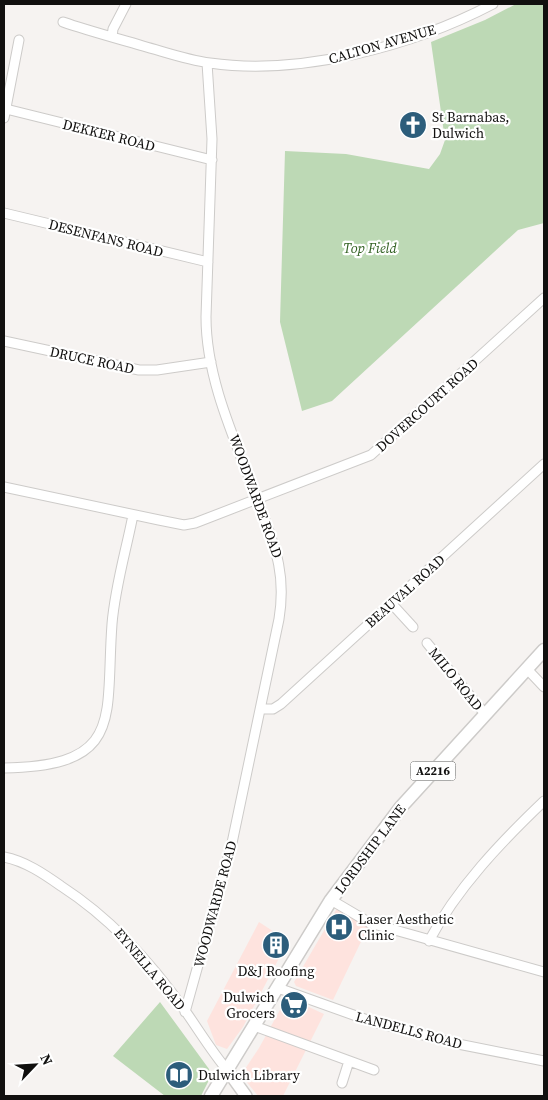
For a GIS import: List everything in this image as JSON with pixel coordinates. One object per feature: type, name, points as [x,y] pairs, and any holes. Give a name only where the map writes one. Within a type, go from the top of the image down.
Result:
[{"type":"main road","name":"LORDSHIP LANE","points":[[211,1096],[331,900],[401,807],[544,650]]},
{"type":"main road","points":[[228,1071],[246,1096]]},
{"type":"street","points":[[112,37],[113,29],[126,4]]},
{"type":"street","name":"CALTON AVENUE","points":[[63,22],[207,63],[274,65],[331,60],[364,52],[449,24],[492,4]]},
{"type":"street","points":[[5,114],[20,40]]},
{"type":"street","name":"WOODWARDE ROAD","points":[[186,1012],[232,843],[279,620],[282,580],[278,558],[222,404],[211,362],[206,325],[212,160],[207,63]]},
{"type":"street","name":"DEKKER ROAD","points":[[5,114],[212,160]]},
{"type":"street","name":"DESENFANS ROAD","points":[[4,213],[208,262]]},
{"type":"street","name":"DOVERCOURT ROAD","points":[[4,488],[189,525],[359,462],[371,455],[544,298]]},
{"type":"street","name":"DRUCE ROAD","points":[[4,340],[139,370],[157,370],[211,362]]},
{"type":"street","name":"BEAUVAL ROAD","points":[[261,709],[273,709],[281,704],[544,464]]},
{"type":"street","points":[[4,768],[37,767],[64,761],[84,750],[100,732],[110,699],[112,623],[115,598],[134,515]]},
{"type":"street","points":[[391,603],[413,627]]},
{"type":"street","name":"MILO ROAD","points":[[427,643],[485,714]]},
{"type":"street","points":[[527,668],[544,687]]},
{"type":"street","points":[[429,941],[438,924],[486,861],[543,805]]},
{"type":"street","name":"EYNELLA ROAD","points":[[4,857],[24,864],[56,882],[107,919],[138,951],[186,1012],[213,1054],[228,1071]]},
{"type":"street","points":[[331,900],[370,923],[544,972]]},
{"type":"street","name":"LANDELLS ROAD","points":[[278,988],[391,1026],[453,1043],[544,1061]]},
{"type":"street","points":[[254,1026],[374,1070]]},
{"type":"street","points":[[342,1083],[349,1061]]},
{"type":"shaded area","points":[[339,905],[370,923],[333,1000],[296,986],[294,982]]},
{"type":"shaded area","points":[[259,922],[288,941],[243,1027],[227,1049],[216,1045],[207,1021]]},
{"type":"shaded area","points":[[287,997],[324,1014],[283,1096],[258,1096],[241,1075],[259,1048]]},
{"type":"green space","name":"Top Field","points":[[516,4],[544,4],[544,223],[518,230],[332,401],[302,411],[280,322],[285,151],[346,154],[429,169],[440,154],[445,140],[431,42],[485,20]]},
{"type":"green space","points":[[160,1002],[209,1069],[211,1076],[201,1096],[165,1096],[113,1056]]},
{"type":"place","name":"St Barnabas, Dulwich","points":[[413,125]]},
{"type":"place","name":"Laser Aesthetic Clinic","points":[[339,927]]},
{"type":"place","name":"D&J Roofing","points":[[276,945]]},
{"type":"place","name":"Dulwich Grocers","points":[[294,1005]]},
{"type":"place","name":"Dulwich Library","points":[[179,1075]]}]
